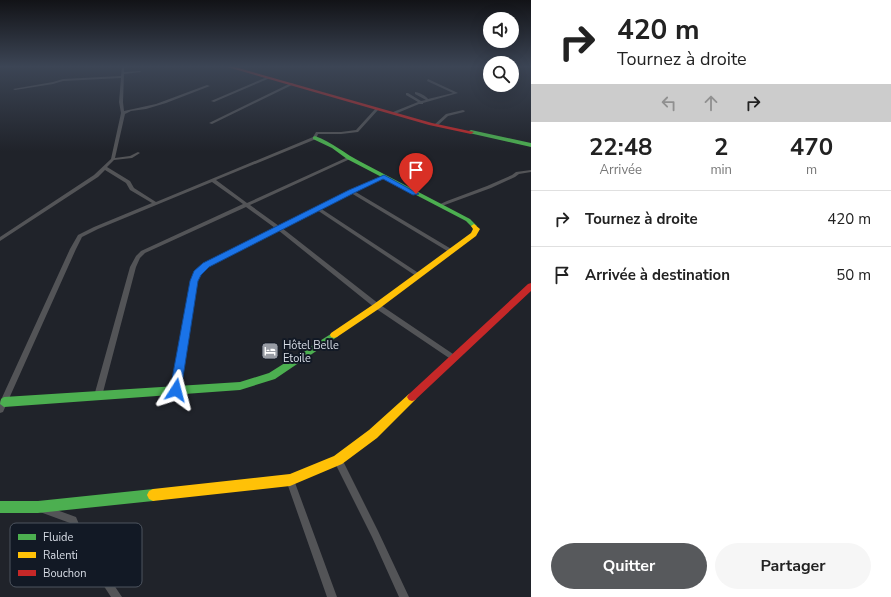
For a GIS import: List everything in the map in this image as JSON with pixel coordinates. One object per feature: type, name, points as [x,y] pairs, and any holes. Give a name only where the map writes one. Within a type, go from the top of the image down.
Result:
[{"type":"street","points":[[0,238],[105,168],[113,159],[123,113],[122,95]]},
{"type":"street","points":[[123,113],[132,109],[150,107],[168,102],[186,95]]},
{"type":"street","points":[[213,100],[226,95]]},
{"type":"street","points":[[211,124],[269,95]]},
{"type":"street","points":[[329,95],[436,125],[531,145]]},
{"type":"street","points":[[408,95],[422,103]]},
{"type":"street","points":[[420,95],[426,98],[428,101]]},
{"type":"street","points":[[394,114],[422,103],[449,95]]},
{"type":"street","points":[[0,410],[80,236],[155,203],[315,138],[317,133],[341,133],[357,130],[377,109]]},
{"type":"street","points":[[436,125],[447,115],[463,111]]},
{"type":"street","points":[[4,402],[240,386],[256,382],[272,376],[377,306],[474,234],[477,229],[468,220],[384,177],[349,158],[334,147],[315,138]]},
{"type":"street","points":[[113,159],[131,157],[138,153]]},
{"type":"street","points":[[98,396],[133,267],[138,257],[150,247],[349,158]]},
{"type":"street","points":[[105,168],[128,182],[132,189],[155,203]]},
{"type":"street","points":[[440,205],[456,198],[475,194],[506,179],[516,176],[518,173],[531,171]]},
{"type":"street","points":[[176,390],[191,296],[197,273],[206,265],[352,191],[384,177]]},
{"type":"street","points":[[212,180],[280,228],[377,306],[454,358]]},
{"type":"street","points":[[352,191],[451,251]]},
{"type":"street","points":[[318,209],[418,275]]},
{"type":"street","points":[[0,507],[38,507],[290,480],[338,460],[373,434],[531,286]]},
{"type":"street","points":[[338,460],[375,534],[404,597]]},
{"type":"street","points":[[290,480],[332,597]]},
{"type":"street","points":[[38,507],[73,520],[74,523]]},
{"type":"street","points":[[110,587],[117,597]]},
{"type":"traffic: fast","points":[[471,132],[531,145]]},
{"type":"traffic: fast","points":[[315,138],[334,147],[349,158],[403,187],[468,220],[474,226]]},
{"type":"traffic: fast","points":[[4,402],[240,386],[272,376],[334,335]]},
{"type":"traffic: fast","points":[[0,507],[38,507],[153,495]]},
{"type":"traffic: slow","points":[[334,335],[377,306],[474,234],[477,229],[474,226]]},
{"type":"traffic: slow","points":[[153,495],[290,480],[338,460],[373,434],[412,397]]},
{"type":"traffic: jam","points":[[328,95],[431,124],[471,132]]},
{"type":"traffic: jam","points":[[412,397],[531,286]]},
{"type":"place","name":"Hôtel Belle Etoile","points":[[270,351]]},
{"type":"route","points":[[176,390],[194,281],[197,273],[206,265],[352,191],[384,177],[416,194]]}]
